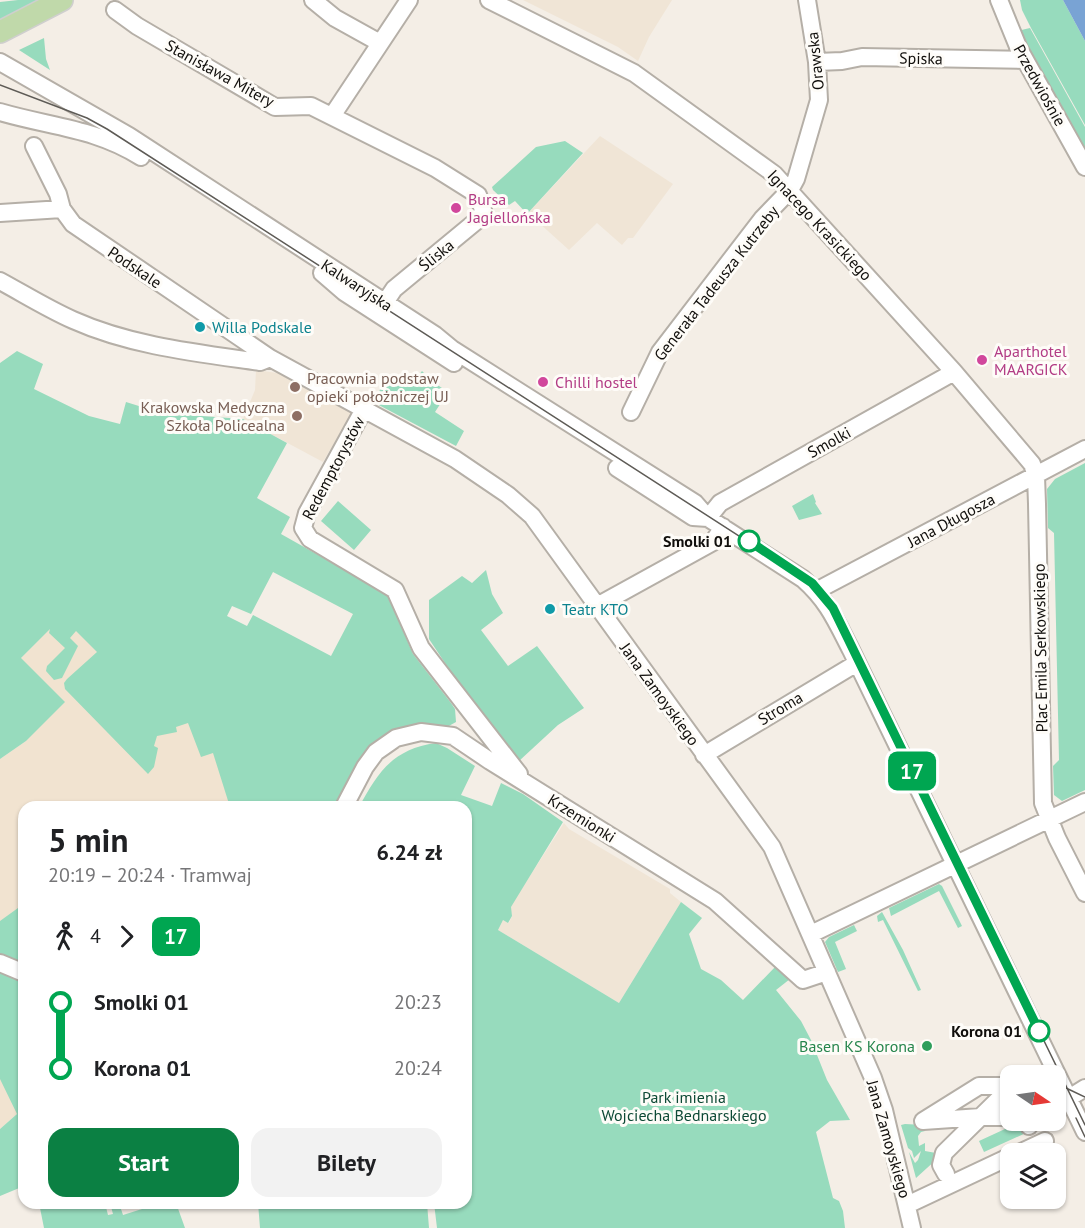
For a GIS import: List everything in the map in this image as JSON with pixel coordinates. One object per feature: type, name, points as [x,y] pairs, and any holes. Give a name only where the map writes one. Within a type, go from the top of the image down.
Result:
[{"type":"main road","points":[[0,32],[62,0]]},
{"type":"street","points":[[313,0],[335,18],[380,44]]},
{"type":"street","points":[[332,116],[409,0]]},
{"type":"street","name":"Ignacego Krasickiego","points":[[489,0],[634,73],[774,174],[954,372],[1029,459],[1036,476]]},
{"type":"street","name":"Orawska","points":[[790,190],[796,178],[819,100],[818,62],[807,0]]},
{"type":"street","name":"Przedwiośnie","points":[[999,0],[1025,60],[1085,167]]},
{"type":"street","name":"Stanisława Mitery","points":[[115,10],[137,26],[275,107],[312,106],[435,168],[478,195]]},
{"type":"street","name":"Spiska","points":[[818,62],[862,57],[1025,60]]},
{"type":"street","name":"Kalwaryjska","points":[[0,62],[129,136],[693,517],[708,518],[723,527],[803,579],[816,591],[831,610],[1069,1098],[1082,1119]]},
{"type":"street","name":"Kalwaryjska","points":[[0,112],[89,132],[124,147],[329,278],[344,292],[381,308]]},
{"type":"street","name":"Podskale","points":[[34,146],[58,194],[62,209],[73,224],[270,358]]},
{"type":"street","name":"Generała Tadeusza Kutrzeby","points":[[632,412],[660,352],[762,219],[790,190]]},
{"type":"street","name":"Śliska","points":[[381,308],[394,289],[477,221],[483,210],[478,195]]},
{"type":"street","points":[[0,213],[62,209]]},
{"type":"street","points":[[0,281],[73,320],[141,342],[183,351],[260,362],[270,358]]},
{"type":"street","name":"Jana Zamoyskiego","points":[[270,358],[455,459],[508,495],[532,516],[772,847],[873,1078],[884,1110],[912,1228]]},
{"type":"street","name":"Smolki","points":[[708,518],[720,503],[954,372]]},
{"type":"street","name":"Redemptorystów","points":[[364,409],[308,513],[303,528],[310,539],[395,590],[421,648],[525,782]]},
{"type":"street","name":"Jana Długosza","points":[[816,591],[1085,449]]},
{"type":"street","name":"Plac Emila Serkowskiego","points":[[1036,476],[1044,803],[1049,820],[1085,893]]},
{"type":"street","points":[[597,606],[713,543],[723,527]]},
{"type":"street","name":"Stroma","points":[[704,755],[857,663]]},
{"type":"street","points":[[453,736],[466,719],[467,709]]},
{"type":"street","name":"Krzemionki","points":[[347,801],[365,767],[376,752],[396,738],[421,732],[453,736],[715,901],[803,980],[827,972]]},
{"type":"street","points":[[811,934],[1085,802]]},
{"type":"street","points":[[0,963],[18,970]]},
{"type":"street","points":[[1000,1086],[980,1086],[923,1121],[1000,1118]]},
{"type":"street","points":[[1069,1098],[1085,1088]]},
{"type":"street","points":[[946,1174],[941,1165],[944,1153],[1000,1097]]},
{"type":"street","points":[[1040,1143],[1044,1141]]},
{"type":"street","points":[[907,1205],[1000,1161]]},
{"type":"shaded area","points":[[523,0],[672,0],[649,37],[638,61],[618,47]]},
{"type":"shaded area","points":[[600,136],[673,184],[633,238],[628,238],[622,245],[597,223],[569,250],[528,213]]},
{"type":"shaded area","name":"Krakowska Medyczna Szkoła Policealna","points":[[256,370],[277,373],[352,412],[323,462],[243,419],[255,390]]},
{"type":"shaded area","points":[[69,609],[179,682],[240,801],[18,801],[18,962],[0,954],[0,759],[26,741],[21,658]]},
{"type":"shaded area","points":[[564,823],[569,829],[670,889],[670,893],[681,902],[619,1003],[498,930],[503,920],[509,923],[512,916],[510,907]]},
{"type":"shaded area","points":[[0,1056],[18,1093],[18,1114],[0,1129]]},
{"type":"green space","points":[[46,0],[0,24],[0,2]]},
{"type":"green space","points":[[1020,0],[1063,0],[1085,41],[1085,125],[1031,28]]},
{"type":"green space","points":[[1030,28],[1085,127],[1085,158],[1017,31]]},
{"type":"green space","points":[[44,38],[46,59],[50,70],[19,50]]},
{"type":"green space","points":[[565,141],[583,153],[527,214],[515,201],[509,205],[493,190],[492,187],[536,147]]},
{"type":"green space","points":[[17,351],[43,364],[34,389],[89,416],[120,424],[126,402],[171,416],[243,419],[287,443],[257,498],[290,517],[281,534],[382,591],[389,598],[413,654],[455,709],[456,722],[447,727],[431,725],[387,738],[342,801],[228,801],[213,753],[201,757],[188,723],[176,727],[177,732],[157,736],[154,746],[158,748],[154,767],[148,774],[65,689],[64,683],[67,679],[97,652],[76,631],[70,638],[78,646],[62,678],[54,680],[46,671],[47,666],[65,648],[49,633],[50,629],[21,658],[65,702],[26,741],[0,759],[0,363]],"holes":[[[273,572],[353,614],[331,656],[253,615],[247,626],[227,616],[232,606],[251,614]]]},
{"type":"green space","points":[[422,371],[424,373],[421,378],[425,380],[427,378],[448,392],[435,412],[464,431],[456,446],[375,403],[387,377],[419,375]]},
{"type":"green space","points":[[1085,463],[1085,790],[1062,801],[1054,795],[1053,766],[1059,760],[1054,533],[1048,528],[1047,489],[1055,479]]},
{"type":"green space","points":[[813,494],[815,503],[822,514],[799,520],[792,506]]},
{"type":"green space","points":[[338,501],[371,530],[354,550],[321,521]]},
{"type":"green space","points":[[486,570],[492,594],[503,613],[481,630],[508,666],[537,646],[584,708],[558,725],[519,761],[453,675],[429,639],[429,600],[462,576],[472,583]]},
{"type":"green space","name":"Park imienia Wojciecha Bednarskiego","points":[[436,743],[475,766],[461,795],[492,806],[501,783],[523,794],[563,822],[511,907],[512,916],[508,923],[503,920],[498,930],[619,1003],[681,902],[702,918],[689,934],[701,969],[721,980],[743,1000],[776,966],[790,979],[776,990],[801,1021],[827,1080],[850,1120],[830,1121],[816,1132],[833,1198],[839,1201],[843,1211],[845,1228],[437,1228],[435,1209],[472,1209],[472,801],[362,801],[388,764],[421,746]]},
{"type":"green space","points":[[939,884],[962,926],[958,928],[939,891],[891,916],[889,908]]},
{"type":"green space","points":[[18,908],[18,962],[0,954],[0,921]]},
{"type":"green space","points":[[882,912],[921,990],[918,991],[883,920],[878,922],[877,916]]},
{"type":"green space","points":[[854,925],[857,931],[835,942],[846,969],[838,972],[825,942],[829,937]]},
{"type":"green space","points":[[0,969],[18,976],[18,1188],[0,1196],[0,1129],[17,1114],[0,1079]]},
{"type":"green space","points":[[901,1125],[924,1125],[925,1131],[918,1136],[919,1146],[925,1143],[925,1151],[936,1153],[938,1158],[916,1178],[909,1152],[915,1163],[921,1151],[914,1158],[912,1151],[908,1148]]},
{"type":"green space","points":[[1001,1131],[1025,1131],[1026,1133],[984,1152],[979,1141]]},
{"type":"green space","points":[[40,1209],[106,1209],[108,1215],[113,1214],[112,1209],[121,1209],[123,1215],[142,1209],[178,1209],[185,1228],[44,1228]]},
{"type":"green space","points":[[258,1209],[427,1209],[429,1228],[260,1228]]},
{"type":"water","points":[[1063,0],[1085,0],[1085,41]]},
{"type":"tram line","points":[[0,85],[87,118],[107,129],[812,583],[826,598],[838,618],[1085,1125]]},
{"type":"tram line","name":"17","points":[[749,541],[805,577],[819,589],[833,608],[1039,1031]]},
{"type":"tram line","points":[[1066,1088],[1085,1097]]},
{"type":"tram line","points":[[1076,1118],[1085,1137]]},
{"type":"place","name":"Bursa Jagiellońska","points":[[456,208]]},
{"type":"place","name":"Willa Podskale","points":[[200,327]]},
{"type":"place","name":"Aparthotel MAARGICK","points":[[982,360]]},
{"type":"place","name":"Chilli hostel","points":[[543,382]]},
{"type":"place","name":"Pracownia podstaw opieki położniczej UJ","points":[[295,387]]},
{"type":"place","name":"Krakowska Medyczna Szkoła Policealna","points":[[297,416]]},
{"type":"place","name":"Smolki 01","points":[[749,541]]},
{"type":"place","name":"Teatr KTO","points":[[550,609]]},
{"type":"place","name":"Korona 01","points":[[1039,1031]]},
{"type":"place","name":"Basen KS Korona","points":[[927,1046]]}]
